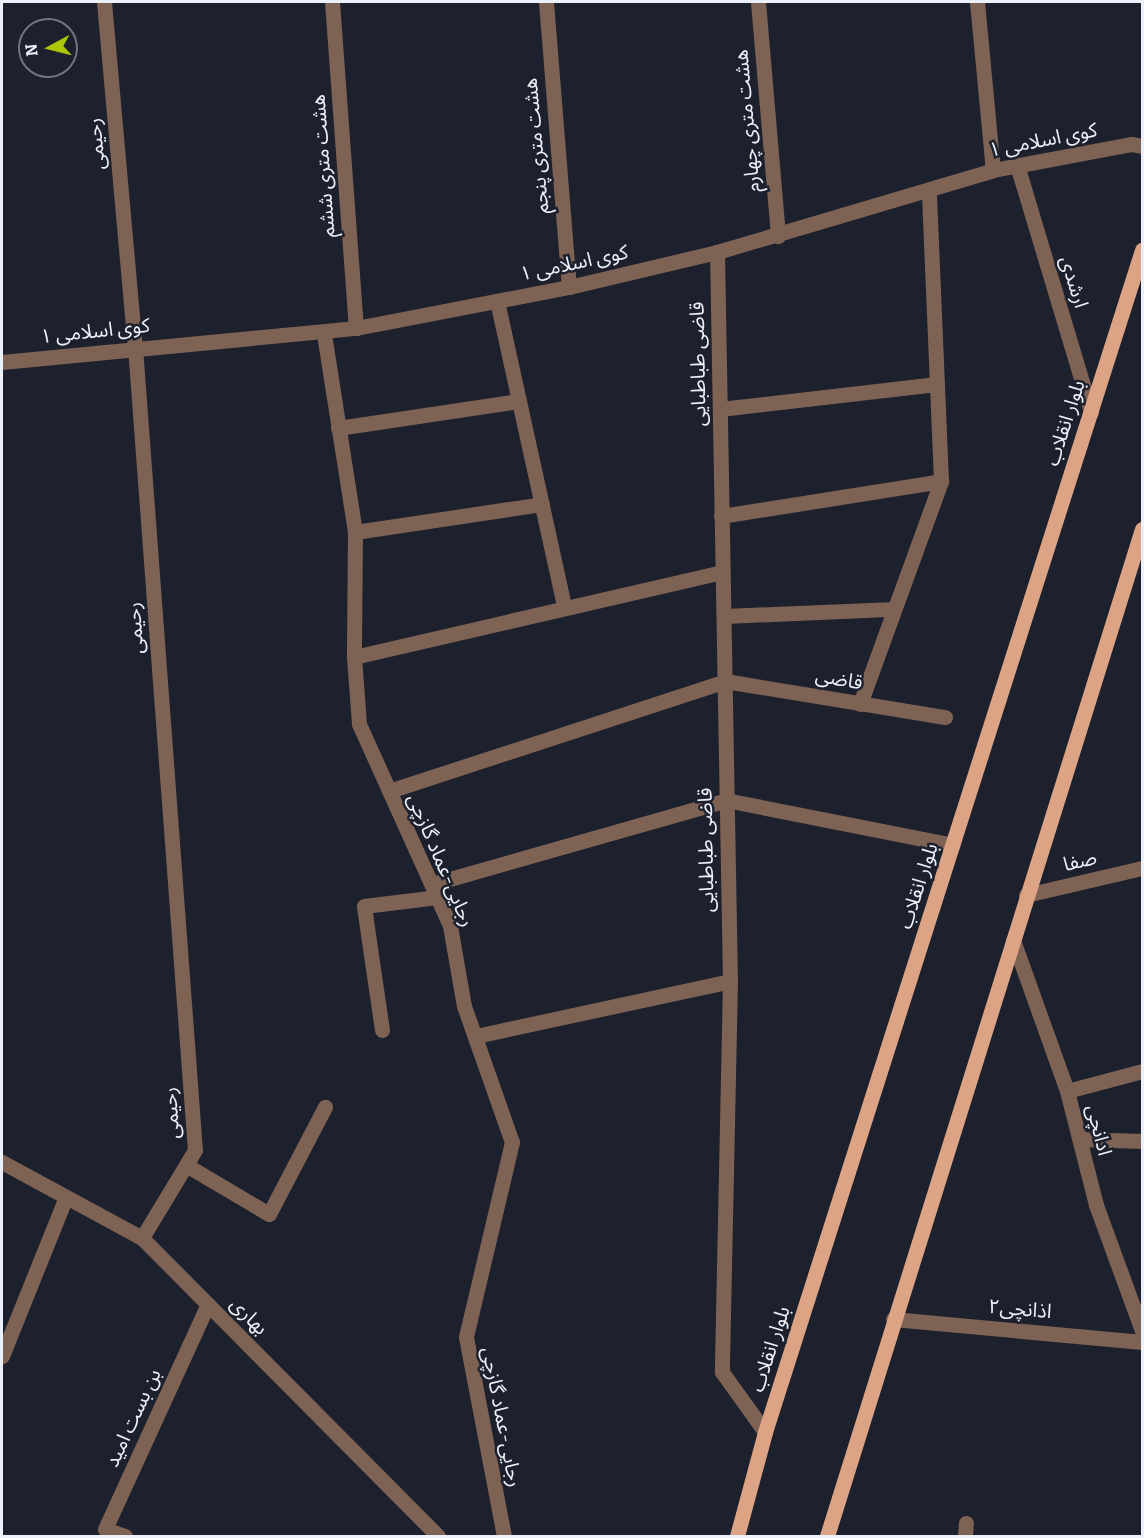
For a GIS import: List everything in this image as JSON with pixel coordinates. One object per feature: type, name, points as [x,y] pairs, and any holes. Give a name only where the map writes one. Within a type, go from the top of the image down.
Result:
[{"type":"main road","name":"بلوار انقلاب","points":[[737,1536],[765,1432],[1143,250]]},
{"type":"main road","points":[[826,1536],[1026,895],[1141,541]]},
{"type":"street","name":"رحیمی","points":[[104,2],[135,347],[195,1150],[142,1238]]},
{"type":"street","name":"هشت متری ششم","points":[[332,2],[356,328]]},
{"type":"street","name":"هشت متری پنجم","points":[[546,2],[569,287]]},
{"type":"street","name":"هشت متری چهارم","points":[[758,2],[778,236]]},
{"type":"street","points":[[977,2],[993,170]]},
{"type":"street","name":"کوی اسلامی ۱","points":[[2,362],[135,347],[324,334],[356,328],[569,287],[717,252],[778,236],[993,170],[1131,144],[1143,146]]},
{"type":"street","name":"ارشدی","points":[[1017,165],[1091,412]]},
{"type":"street","points":[[860,704],[941,481],[929,190]]},
{"type":"street","name":"قاضی طباطبایی","points":[[717,252],[730,981],[722,1372],[765,1432]]},
{"type":"street","points":[[497,301],[564,605]]},
{"type":"street","name":"رجایی-عماد گازچی","points":[[324,334],[355,532],[354,657],[359,724],[450,926],[464,1006],[512,1142],[466,1337],[504,1536]]},
{"type":"street","points":[[720,410],[937,384]]},
{"type":"street","points":[[338,428],[519,401]]},
{"type":"street","points":[[721,516],[941,481]]},
{"type":"street","points":[[355,532],[542,504]]},
{"type":"street","points":[[354,657],[564,605],[722,572]]},
{"type":"street","points":[[724,616],[894,609]]},
{"type":"street","points":[[389,791],[725,681]]},
{"type":"street","name":"قاضی","points":[[725,681],[945,717]]},
{"type":"street","points":[[382,1030],[364,906],[434,891],[726,800],[953,845]]},
{"type":"street","name":"صفا","points":[[1026,895],[1143,868]]},
{"type":"street","name":"ادانچی","points":[[1013,940],[1067,1091],[1096,1204],[1143,1331]]},
{"type":"street","points":[[476,1036],[730,981]]},
{"type":"street","points":[[1067,1091],[1143,1071]]},
{"type":"street","points":[[186,1165],[270,1214],[325,1107]]},
{"type":"street","points":[[1080,1139],[1143,1141]]},
{"type":"street","name":"بهاری","points":[[2,1162],[65,1199],[142,1238],[438,1536]]},
{"type":"street","points":[[2,1356],[65,1199]]},
{"type":"street","name":"بن بست امید","points":[[125,1536],[105,1529],[208,1304]]},
{"type":"street","name":"اذانچی۲","points":[[893,1318],[1143,1342]]}]
